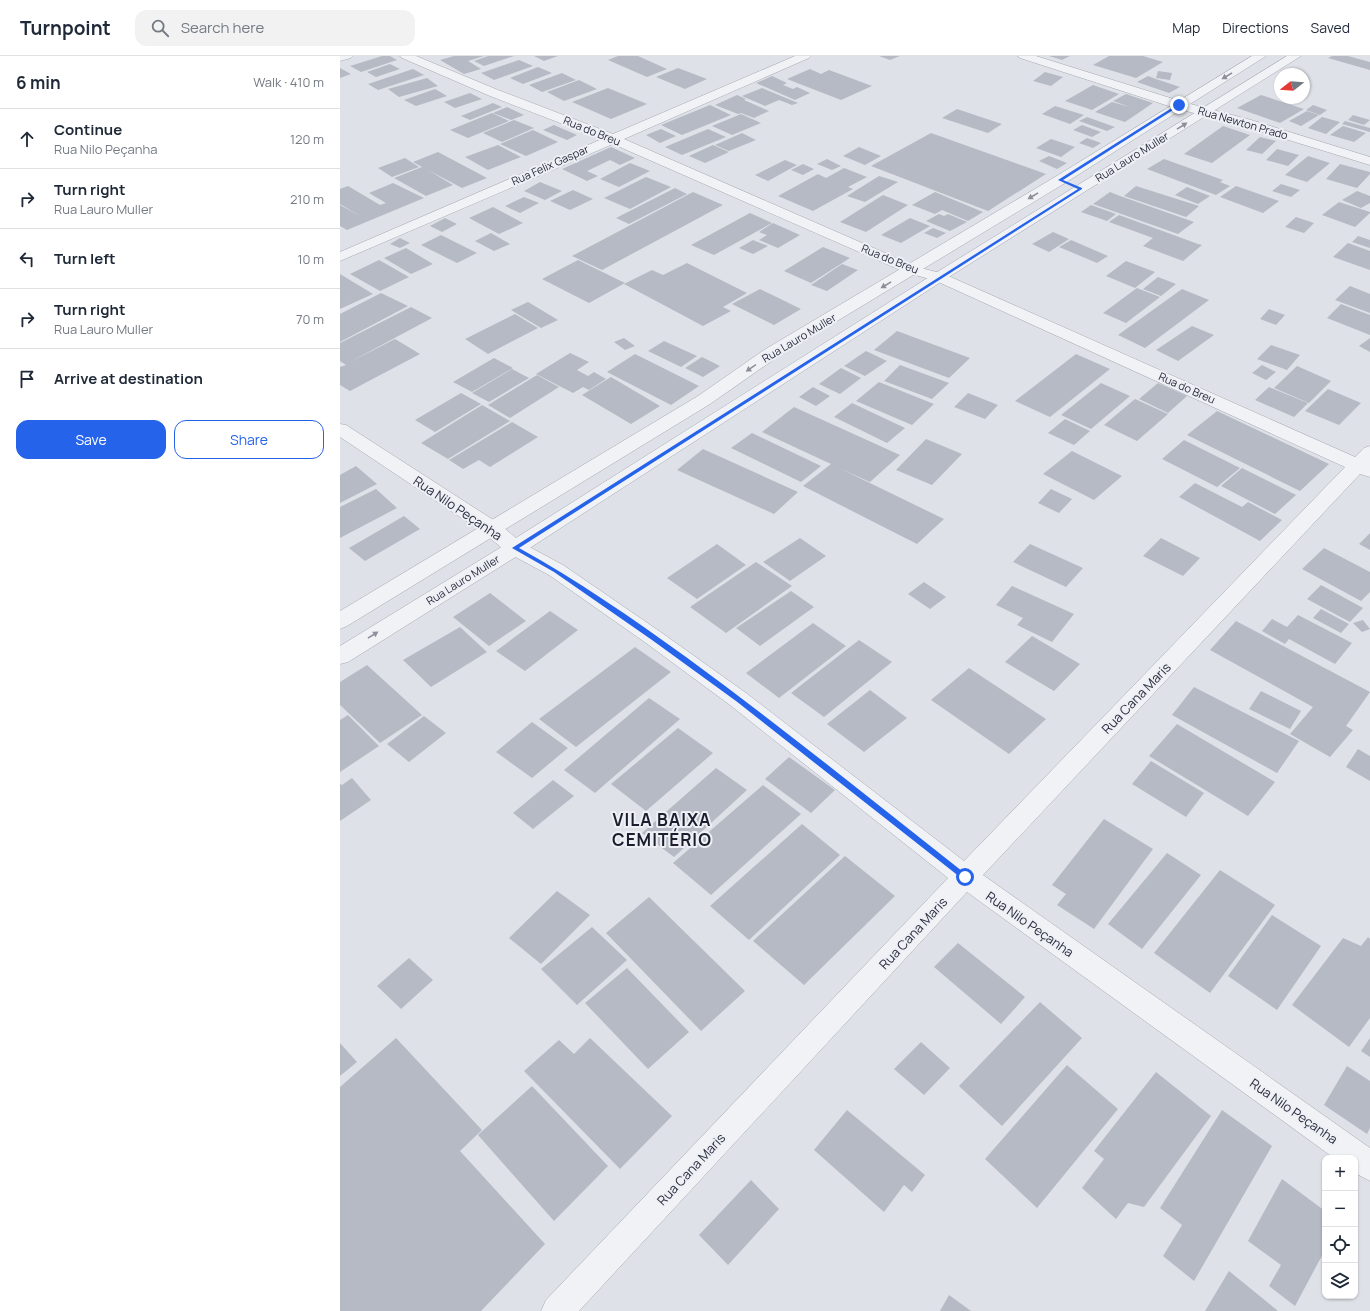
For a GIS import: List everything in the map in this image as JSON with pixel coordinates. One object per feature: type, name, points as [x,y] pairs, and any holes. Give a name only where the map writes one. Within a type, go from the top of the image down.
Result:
[{"type":"street","points":[[340,58],[347,56]]},
{"type":"street","name":"Rua do Breu","points":[[406,56],[494,93],[611,138],[912,270],[939,277],[1366,463]]},
{"type":"street","name":"Rua Felix Gaspar","points":[[340,257],[611,138],[805,56]]},
{"type":"street","name":"Rua Newton Prado","points":[[1024,56],[1179,105],[1207,111],[1370,161]]},
{"type":"street","name":"Rua Lauro Muller","points":[[340,621],[704,400],[770,354],[1060,180],[1260,56]]},
{"type":"street","name":"Rua Lauro Muller","points":[[340,656],[515,548],[939,277],[1295,56]]},
{"type":"street","points":[[1060,180],[1081,188]]},
{"type":"street","name":"Rua Nilo Peçanha","points":[[340,429],[491,528],[515,548],[556,570],[654,638],[738,699],[965,877],[1370,1166]]},
{"type":"street","name":"Rua Cana Maris","points":[[557,1311],[965,877],[1366,463]]},
{"type":"building","points":[[382,56],[390,56],[397,60],[361,72],[350,66]]},
{"type":"building","points":[[454,56],[484,56],[468,61],[481,69],[464,74],[440,60]]},
{"type":"building","points":[[488,56],[514,56],[484,66],[474,61]]},
{"type":"building","points":[[534,56],[558,56],[544,61]]},
{"type":"building","points":[[618,56],[638,56],[667,69],[647,77],[608,60]]},
{"type":"building","points":[[879,56],[900,56],[890,60]]},
{"type":"building","points":[[1049,56],[1070,56],[1062,60]]},
{"type":"building","points":[[1109,56],[1143,56],[1163,62],[1136,78],[1093,65]]},
{"type":"building","points":[[1332,56],[1348,56],[1370,62],[1370,70],[1328,58]]},
{"type":"building","points":[[519,60],[533,66],[494,80],[481,73]]},
{"type":"building","points":[[390,64],[400,69],[376,77],[367,72]]},
{"type":"building","points":[[538,67],[552,73],[523,84],[510,78]]},
{"type":"building","points":[[340,68],[351,74],[340,78]]},
{"type":"building","points":[[678,68],[707,79],[685,89],[656,77]]},
{"type":"building","points":[[413,69],[424,75],[378,90],[368,84]]},
{"type":"building","points":[[810,69],[821,74],[829,70],[872,86],[841,100],[787,79]]},
{"type":"building","points":[[1158,71],[1172,73],[1170,80],[1156,78]]},
{"type":"building","points":[[1045,72],[1063,77],[1051,86],[1033,81]]},
{"type":"building","points":[[562,73],[576,80],[542,92],[529,85]]},
{"type":"building","points":[[772,76],[787,83],[783,85],[793,89],[797,87],[810,93],[795,100],[756,83]]},
{"type":"building","points":[[1148,76],[1180,87],[1169,93],[1137,82]]},
{"type":"building","points":[[427,78],[438,86],[399,97],[388,89]]},
{"type":"building","points":[[579,80],[597,89],[564,101],[547,92]]},
{"type":"building","points":[[1093,85],[1119,94],[1092,110],[1065,101]]},
{"type":"building","points":[[608,88],[647,104],[611,119],[572,102]]},
{"type":"building","points":[[762,88],[798,103],[792,105],[779,100],[765,106],[742,96]]},
{"type":"building","points":[[435,89],[447,96],[416,106],[404,100]]},
{"type":"building","points":[[470,93],[482,99],[455,108],[444,102]]},
{"type":"building","points":[[1126,94],[1153,103],[1125,122],[1095,112],[1112,102],[1130,107],[1113,101]]},
{"type":"building","points":[[737,95],[746,99],[744,100],[769,111],[754,118],[741,113],[738,114],[715,105]]},
{"type":"building","points":[[1261,95],[1274,99],[1274,104],[1289,104],[1304,109],[1280,123],[1237,108]]},
{"type":"building","points":[[493,103],[502,107],[470,120],[461,116]]},
{"type":"building","points":[[710,105],[731,115],[682,135],[661,125]]},
{"type":"building","points":[[1313,105],[1327,110],[1320,115],[1306,110]]},
{"type":"building","points":[[1055,106],[1084,115],[1070,124],[1042,114]]},
{"type":"building","points":[[507,107],[524,115],[511,120],[493,113]]},
{"type":"building","points":[[957,109],[1002,124],[988,133],[942,118]]},
{"type":"building","points":[[1307,111],[1319,115],[1301,126],[1289,121]]},
{"type":"building","points":[[492,113],[509,121],[468,138],[450,130]]},
{"type":"building","points":[[741,114],[761,123],[732,135],[712,126]]},
{"type":"building","points":[[1353,115],[1370,120],[1364,125],[1348,120]]},
{"type":"building","points":[[1087,117],[1115,127],[1107,131],[1079,121]]},
{"type":"building","points":[[1322,117],[1340,122],[1326,134],[1308,128]]},
{"type":"building","points":[[514,120],[534,128],[502,142],[483,133]]},
{"type":"building","points":[[1345,121],[1370,128],[1370,132],[1342,124]]},
{"type":"building","points":[[554,125],[577,135],[567,140],[543,130]]},
{"type":"building","points":[[1082,125],[1101,132],[1092,137],[1073,130]]},
{"type":"building","points":[[1223,126],[1250,135],[1212,163],[1184,154]]},
{"type":"building","points":[[1343,126],[1366,133],[1354,142],[1330,135]]},
{"type":"building","points":[[661,129],[676,136],[660,143],[646,135]]},
{"type":"building","points":[[708,129],[726,137],[682,155],[665,147]]},
{"type":"building","points":[[533,130],[558,142],[526,156],[500,144]]},
{"type":"building","points":[[742,133],[756,140],[729,151],[715,145]]},
{"type":"building","points":[[931,133],[1046,174],[988,211],[871,166]]},
{"type":"building","points":[[1260,137],[1276,141],[1262,154],[1246,150]]},
{"type":"building","points":[[1087,138],[1101,143],[1093,148],[1079,143]]},
{"type":"building","points":[[1051,139],[1075,147],[1061,157],[1036,148]]},
{"type":"building","points":[[498,145],[521,157],[488,170],[465,157]]},
{"type":"building","points":[[713,145],[729,152],[705,163],[689,156]]},
{"type":"building","points":[[611,147],[635,158],[620,165],[610,160],[587,171],[598,176],[587,181],[562,169]]},
{"type":"building","points":[[859,147],[881,156],[865,165],[843,156]]},
{"type":"building","points":[[1277,149],[1299,155],[1288,166],[1266,160]]},
{"type":"building","points":[[438,152],[487,178],[462,188],[428,170],[453,185],[426,196],[394,178],[422,167],[413,162]]},
{"type":"building","points":[[1049,156],[1067,163],[1057,169],[1039,161]]},
{"type":"building","points":[[1308,156],[1330,163],[1307,182],[1285,175]]},
{"type":"building","points":[[405,158],[419,167],[392,177],[378,168]]},
{"type":"building","points":[[827,159],[841,166],[832,170],[817,164]]},
{"type":"building","points":[[1164,159],[1223,180],[1220,182],[1230,186],[1216,195],[1147,169]]},
{"type":"building","points":[[785,160],[797,165],[768,181],[755,175]]},
{"type":"building","points":[[630,163],[650,171],[619,187],[600,179]]},
{"type":"building","points":[[803,164],[814,169],[803,175],[791,170]]},
{"type":"building","points":[[1340,164],[1370,172],[1370,174],[1357,188],[1326,179]]},
{"type":"building","points":[[844,168],[867,177],[848,187],[853,189],[813,211],[778,196],[818,174],[826,178]]},
{"type":"building","points":[[879,176],[898,182],[865,202],[847,196]]},
{"type":"building","points":[[646,177],[671,187],[630,209],[604,198]]},
{"type":"building","points":[[540,182],[562,191],[545,200],[524,191]]},
{"type":"building","points":[[393,183],[424,198],[347,230],[340,226],[340,205],[360,216],[340,204],[340,189],[348,186],[380,205],[386,203],[369,193]]},
{"type":"building","points":[[1281,184],[1300,190],[1291,197],[1272,191]]},
{"type":"building","points":[[1136,186],[1199,206],[1186,217],[1124,196]]},
{"type":"building","points":[[1236,186],[1279,201],[1263,213],[1220,197]]},
{"type":"building","points":[[1187,187],[1210,196],[1198,204],[1175,195]]},
{"type":"building","points":[[675,188],[687,194],[629,224],[616,218]]},
{"type":"building","points":[[573,190],[593,199],[570,210],[550,201]]},
{"type":"building","points":[[1357,191],[1370,196],[1370,203],[1361,208],[1342,200]]},
{"type":"building","points":[[693,192],[723,205],[602,270],[572,256]]},
{"type":"building","points":[[935,192],[983,212],[968,221],[942,210],[935,214],[912,205]]},
{"type":"building","points":[[1110,192],[1194,222],[1178,234],[1093,204]]},
{"type":"building","points":[[883,195],[908,205],[866,232],[840,222]]},
{"type":"building","points":[[524,197],[539,203],[520,213],[505,206]]},
{"type":"building","points":[[1339,202],[1370,213],[1355,227],[1322,215]]},
{"type":"building","points":[[1091,205],[1116,214],[1107,221],[1081,212]]},
{"type":"building","points":[[493,207],[523,223],[499,234],[469,218]]},
{"type":"building","points":[[750,213],[772,223],[714,255],[691,245]]},
{"type":"building","points":[[939,214],[944,216],[948,214],[967,222],[950,231],[926,221]]},
{"type":"building","points":[[1119,215],[1202,245],[1183,261],[1143,246],[1153,238],[1109,222]]},
{"type":"building","points":[[1296,217],[1314,223],[1304,233],[1285,227]]},
{"type":"building","points":[[445,218],[457,224],[442,232],[430,226]]},
{"type":"building","points":[[910,218],[930,226],[901,243],[881,235]]},
{"type":"building","points":[[773,223],[800,235],[778,248],[759,240],[767,235],[759,232]]},
{"type":"building","points":[[933,228],[946,233],[937,238],[924,233]]},
{"type":"building","points":[[1053,232],[1069,239],[1049,252],[1032,244]]},
{"type":"building","points":[[491,233],[510,244],[494,251],[475,241]]},
{"type":"building","points":[[441,235],[477,253],[457,263],[421,245]]},
{"type":"building","points":[[1358,236],[1370,240],[1370,248],[1352,242]]},
{"type":"building","points":[[400,238],[410,243],[400,248],[390,244]]},
{"type":"building","points":[[753,240],[768,246],[753,254],[739,248]]},
{"type":"building","points":[[1071,240],[1108,256],[1097,263],[1059,247]]},
{"type":"building","points":[[1348,243],[1370,251],[1370,270],[1333,257]]},
{"type":"building","points":[[823,247],[850,258],[811,283],[784,271]]},
{"type":"building","points":[[406,248],[433,264],[411,274],[384,258]]},
{"type":"building","points":[[379,260],[409,277],[380,291],[350,274]]},
{"type":"building","points":[[578,260],[625,283],[589,303],[542,279]]},
{"type":"building","points":[[1126,261],[1155,272],[1135,288],[1106,276]]},
{"type":"building","points":[[687,263],[747,293],[723,307],[731,311],[703,326],[624,284],[652,270],[663,275]]},
{"type":"building","points":[[842,264],[858,270],[827,291],[811,285]]},
{"type":"building","points":[[340,274],[373,294],[340,309]]},
{"type":"building","points":[[1158,277],[1176,284],[1161,296],[1143,289]]},
{"type":"building","points":[[1350,286],[1370,294],[1370,313],[1335,300]]},
{"type":"building","points":[[1137,288],[1160,297],[1126,323],[1103,313]]},
{"type":"building","points":[[760,289],[801,309],[774,325],[732,304]]},
{"type":"building","points":[[1182,289],[1209,300],[1145,348],[1118,335]]},
{"type":"building","points":[[381,293],[408,306],[340,342],[340,314]]},
{"type":"building","points":[[528,302],[558,320],[541,328],[511,310]]},
{"type":"building","points":[[1341,304],[1370,315],[1370,335],[1327,318]]},
{"type":"building","points":[[411,307],[432,318],[348,363],[395,339],[420,354],[350,391],[340,385],[340,367],[346,365],[340,361],[340,343]]},
{"type":"building","points":[[1269,309],[1285,315],[1276,325],[1260,319]]},
{"type":"building","points":[[515,314],[538,328],[488,354],[465,339]]},
{"type":"building","points":[[1192,326],[1214,335],[1178,361],[1156,350]]},
{"type":"building","points":[[897,331],[970,358],[949,378],[874,350]]},
{"type":"building","points":[[624,338],[635,346],[625,350],[614,342]]},
{"type":"building","points":[[1370,338],[1370,352],[1359,346]]},
{"type":"building","points":[[664,341],[697,356],[681,367],[648,351]]},
{"type":"building","points":[[1271,345],[1300,355],[1287,370],[1257,359]]},
{"type":"building","points":[[866,351],[887,361],[865,376],[844,366]]},
{"type":"building","points":[[570,353],[589,362],[577,370],[588,376],[594,372],[606,379],[589,390],[583,387],[573,393],[536,374]]},
{"type":"building","points":[[635,354],[699,386],[671,405],[607,372]]},
{"type":"building","points":[[1076,354],[1110,369],[1050,417],[1015,401]]},
{"type":"building","points":[[702,357],[720,366],[703,377],[685,368]]},
{"type":"building","points":[[494,358],[513,368],[472,392],[453,382]]},
{"type":"building","points":[[900,365],[949,383],[932,399],[884,381]]},
{"type":"building","points":[[1262,365],[1276,372],[1266,380],[1252,373]]},
{"type":"building","points":[[1297,366],[1331,381],[1309,403],[1274,388]]},
{"type":"building","points":[[841,368],[861,378],[840,394],[819,384]]},
{"type":"building","points":[[512,369],[529,378],[489,402],[472,393]]},
{"type":"building","points":[[537,375],[559,387],[510,418],[488,405]]},
{"type":"building","points":[[611,377],[660,406],[631,424],[582,395]]},
{"type":"building","points":[[879,382],[934,404],[912,425],[856,401]]},
{"type":"building","points":[[1101,383],[1130,396],[1091,429],[1061,415]]},
{"type":"building","points":[[1158,383],[1187,396],[1168,413],[1139,399]]},
{"type":"building","points":[[813,387],[830,396],[816,406],[799,397]]},
{"type":"building","points":[[1269,387],[1308,403],[1294,417],[1255,400]]},
{"type":"building","points":[[1328,389],[1361,403],[1339,425],[1305,411]]},
{"type":"building","points":[[461,393],[481,404],[435,432],[415,420]]},
{"type":"building","points":[[968,393],[998,405],[985,419],[954,407]]},
{"type":"building","points":[[1135,399],[1168,414],[1137,441],[1104,425]]},
{"type":"building","points":[[852,403],[905,428],[887,443],[834,417]]},
{"type":"building","points":[[482,405],[510,421],[448,459],[421,443]]},
{"type":"building","points":[[794,407],[900,455],[870,482],[839,468],[944,519],[917,544],[803,486],[831,464],[762,432]]},
{"type":"building","points":[[1217,411],[1329,464],[1300,491],[1187,435]]},
{"type":"building","points":[[1065,419],[1090,431],[1074,445],[1048,433]]},
{"type":"building","points":[[512,422],[538,437],[490,467],[479,460],[463,469],[449,460]]},
{"type":"building","points":[[752,433],[821,466],[801,482],[731,448]]},
{"type":"building","points":[[926,439],[962,454],[932,485],[896,470]]},
{"type":"building","points":[[1184,440],[1240,468],[1217,487],[1162,459]]},
{"type":"building","points":[[703,449],[798,492],[774,514],[677,470]]},
{"type":"building","points":[[1072,451],[1122,476],[1094,500],[1043,474]]},
{"type":"building","points":[[356,466],[377,484],[340,503],[340,475]]},
{"type":"building","points":[[1242,468],[1296,495],[1275,514],[1221,486]]},
{"type":"building","points":[[1195,483],[1242,507],[1248,502],[1282,520],[1260,541],[1179,497]]},
{"type":"building","points":[[376,489],[397,508],[340,538],[340,507]]},
{"type":"building","points":[[1051,489],[1072,499],[1059,513],[1038,503]]},
{"type":"building","points":[[404,516],[420,529],[365,561],[349,548]]},
{"type":"building","points":[[1370,533],[1370,550],[1359,544]]},
{"type":"building","points":[[800,538],[826,556],[790,581],[763,562]]},
{"type":"building","points":[[1161,538],[1200,558],[1183,576],[1143,556]]},
{"type":"building","points":[[717,544],[746,565],[697,599],[667,578]]},
{"type":"building","points":[[1030,544],[1083,568],[1066,587],[1013,562]]},
{"type":"building","points":[[1324,548],[1370,572],[1370,592],[1361,601],[1302,569]]},
{"type":"building","points":[[756,562],[792,586],[726,633],[690,607]]},
{"type":"building","points":[[924,582],[946,597],[930,609],[908,594]]},
{"type":"building","points":[[1321,585],[1363,608],[1350,622],[1307,599]]},
{"type":"building","points":[[1012,586],[1074,614],[1052,642],[1017,625],[1023,618],[996,605]]},
{"type":"building","points":[[791,591],[814,607],[760,646],[736,628]]},
{"type":"building","points":[[490,593],[526,621],[489,646],[453,617]]},
{"type":"building","points":[[1321,609],[1349,624],[1341,633],[1313,618]]},
{"type":"building","points":[[550,611],[578,630],[525,671],[496,651]]},
{"type":"building","points":[[1298,615],[1352,643],[1335,664],[1289,639],[1285,644],[1262,631],[1272,619],[1287,627]]},
{"type":"building","points":[[1363,620],[1370,629],[1362,632],[1353,623]]},
{"type":"building","points":[[1236,621],[1370,692],[1346,726],[1353,730],[1330,757],[1290,734],[1313,707],[1210,650]]},
{"type":"building","points":[[813,623],[846,646],[779,698],[746,673]]},
{"type":"building","points":[[460,627],[487,652],[431,687],[403,660]]},
{"type":"building","points":[[1032,636],[1080,664],[1054,691],[1005,662]]},
{"type":"building","points":[[859,640],[892,662],[824,717],[791,693]]},
{"type":"building","points":[[635,647],[671,672],[576,747],[539,719]]},
{"type":"building","points":[[367,665],[422,715],[380,743],[340,705],[340,682]]},
{"type":"building","points":[[969,668],[1046,719],[1009,754],[931,700]]},
{"type":"building","points":[[1194,687],[1299,741],[1277,773],[1172,715]]},
{"type":"building","points":[[870,690],[907,718],[864,752],[827,724]]},
{"type":"building","points":[[1261,691],[1301,711],[1290,729],[1249,709]]},
{"type":"building","points":[[649,698],[680,719],[595,793],[564,770]]},
{"type":"building","points":[[348,715],[379,746],[340,772],[340,720]]},
{"type":"building","points":[[424,716],[446,733],[409,762],[387,744]]},
{"type":"building","points":[[532,722],[568,748],[532,778],[496,752]]},
{"type":"building","points":[[1177,724],[1275,782],[1248,816],[1149,756]]},
{"type":"building","points":[[678,728],[713,753],[646,811],[611,784]]},
{"type":"building","points":[[1358,749],[1370,756],[1370,781],[1346,767]]},
{"type":"building","points":[[789,757],[835,790],[811,813],[765,779]]},
{"type":"building","points":[[1151,761],[1204,793],[1186,817],[1132,784]]},
{"type":"building","points":[[716,768],[747,790],[674,857],[642,833]]},
{"type":"building","points":[[352,778],[371,800],[340,821],[340,784],[342,785]]},
{"type":"building","points":[[553,780],[574,796],[533,829],[513,813]]},
{"type":"building","points":[[763,785],[801,814],[711,895],[673,863]]},
{"type":"building","points":[[1104,819],[1153,849],[1094,929],[1057,905],[1066,894],[1052,885]]},
{"type":"building","points":[[802,824],[840,855],[749,940],[710,906]]},
{"type":"building","points":[[1167,853],[1201,875],[1142,949],[1108,924]]},
{"type":"building","points":[[845,856],[895,896],[804,985],[753,941]]},
{"type":"building","points":[[1220,870],[1275,905],[1210,993],[1154,953]]},
{"type":"building","points":[[557,891],[590,915],[541,964],[509,938]]},
{"type":"building","points":[[649,897],[745,991],[701,1031],[606,933]]},
{"type":"building","points":[[1272,915],[1321,946],[1277,1010],[1228,976]]},
{"type":"building","points":[[592,927],[627,960],[577,1005],[541,969]]},
{"type":"building","points":[[1368,937],[1370,939],[1370,1018],[1349,1047],[1292,1005],[1343,938],[1361,946]]},
{"type":"building","points":[[958,943],[1025,997],[1001,1024],[934,967]]},
{"type":"building","points":[[409,958],[433,980],[401,1009],[377,986]]},
{"type":"building","points":[[627,968],[689,1032],[648,1069],[585,1003]]},
{"type":"building","points":[[1040,1002],[1082,1038],[1002,1126],[959,1086]]},
{"type":"building","points":[[396,1038],[482,1130],[460,1151],[545,1244],[481,1311],[340,1311],[340,1087]]},
{"type":"building","points":[[590,1038],[672,1116],[620,1169],[524,1071],[559,1040],[574,1054]]},
{"type":"building","points":[[1370,1038],[1370,1057],[1361,1051]]},
{"type":"building","points":[[921,1042],[950,1068],[924,1095],[894,1069]]},
{"type":"building","points":[[340,1043],[357,1062],[340,1076]]},
{"type":"building","points":[[1067,1065],[1118,1109],[1037,1208],[985,1159]]},
{"type":"building","points":[[1347,1066],[1370,1081],[1370,1128],[1367,1134],[1324,1105]]},
{"type":"building","points":[[1156,1072],[1211,1116],[1144,1207],[1128,1203],[1116,1219],[1082,1188],[1104,1159],[1094,1151]]},
{"type":"building","points":[[532,1086],[608,1166],[554,1221],[478,1135]]},
{"type":"building","points":[[847,1110],[925,1175],[912,1192],[904,1185],[884,1212],[814,1150]]},
{"type":"building","points":[[1222,1110],[1272,1146],[1194,1281],[1163,1256],[1182,1225],[1160,1208]]},
{"type":"building","points":[[1282,1179],[1322,1209],[1322,1256],[1295,1306],[1269,1286],[1281,1265],[1248,1241]]},
{"type":"building","points":[[751,1180],[779,1209],[728,1265],[699,1235]]},
{"type":"building","points":[[1229,1271],[1278,1311],[1205,1311]]},
{"type":"building","points":[[949,1295],[971,1311],[940,1311]]},
{"type":"district","name":"VILA BAIXA CEMITÉRIO","points":[[662,830]]},
{"type":"route","points":[[965,877],[738,699],[556,570],[515,548],[1081,188],[1060,180],[1179,105]]}]
